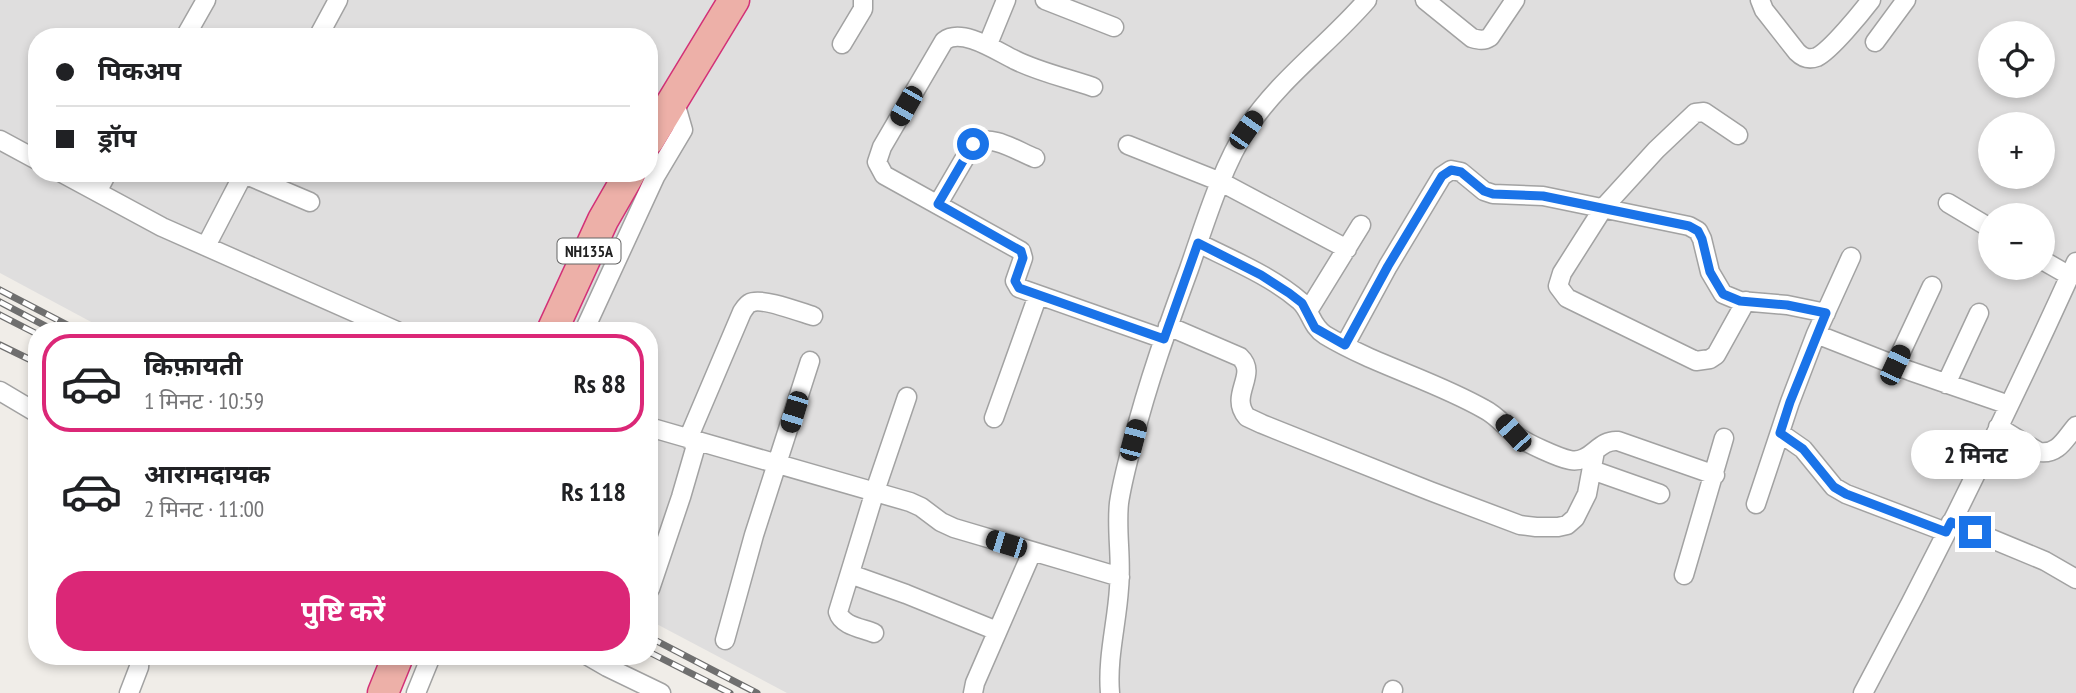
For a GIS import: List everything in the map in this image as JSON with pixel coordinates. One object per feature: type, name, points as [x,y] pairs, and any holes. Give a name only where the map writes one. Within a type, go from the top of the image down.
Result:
[{"type":"highway","points":[[658,124],[734,0]]},
{"type":"highway","name":"NH135A","points":[[556,322],[603,220],[625,182]]},
{"type":"highway","points":[[383,693],[394,665]]},
{"type":"street","points":[[190,28],[206,0]]},
{"type":"street","points":[[323,28],[338,0]]},
{"type":"street","points":[[842,44],[863,9],[863,0]]},
{"type":"street","points":[[988,44],[1006,0]]},
{"type":"street","points":[[1045,0],[1114,27]]},
{"type":"street","points":[[1110,693],[1109,661],[1120,577],[1119,505],[1122,482],[1166,332],[1198,243],[1246,130],[1268,99],[1367,0]]},
{"type":"street","points":[[1425,0],[1472,38],[1479,40],[1490,37],[1515,0]]},
{"type":"street","points":[[1760,0],[1764,10],[1797,52],[1802,57],[1809,58],[1824,52],[1871,0]]},
{"type":"street","points":[[1875,42],[1906,0]]},
{"type":"street","points":[[1093,87],[1015,60],[988,44],[953,37],[944,41],[878,154],[877,162],[884,175],[1021,251],[1023,258],[1016,276],[1016,285],[1024,290],[1240,357],[1247,366],[1240,395],[1240,404],[1247,416],[1365,466],[1520,525],[1558,527],[1567,525],[1580,511],[1587,494],[1595,451]]},
{"type":"street","points":[[658,172],[683,130],[674,99]]},
{"type":"street","points":[[1738,135],[1704,112],[1695,113],[1656,150],[1604,207],[1562,273],[1558,286],[1567,298],[1703,361],[1716,355],[1746,301]]},
{"type":"street","points":[[0,140],[28,155]]},
{"type":"street","points":[[938,204],[973,144],[979,141],[991,140],[1035,158]]},
{"type":"street","points":[[1128,145],[1222,182],[1347,249]]},
{"type":"street","points":[[1345,345],[1388,266],[1445,173],[1451,170],[1461,172],[1484,191],[1493,194],[1531,195],[1604,207],[1689,226],[1698,231],[1710,272],[1723,294],[1740,301],[1787,305],[1826,313]]},
{"type":"street","points":[[79,182],[162,227],[377,322]]},
{"type":"street","points":[[97,192],[102,182]]},
{"type":"street","points":[[206,246],[240,182]]},
{"type":"street","points":[[263,182],[310,202]]},
{"type":"street","points":[[588,322],[653,182]]},
{"type":"street","points":[[1948,203],[1978,221]]},
{"type":"street","points":[[1308,311],[1361,225]]},
{"type":"street","points":[[1198,243],[1261,275],[1289,293],[1308,311],[1315,328],[1345,345],[1483,408],[1503,421],[1513,433],[1526,442],[1570,460],[1586,457],[1606,442],[1618,441],[1715,475]]},
{"type":"street","points":[[1756,504],[1816,334],[1851,257]]},
{"type":"street","points":[[1863,693],[1949,527],[2072,276],[2055,267]]},
{"type":"street","points":[[1895,365],[1931,286]]},
{"type":"street","points":[[994,418],[1038,296]]},
{"type":"street","points":[[658,565],[681,497],[693,440],[742,312],[752,302],[762,302],[813,316]]},
{"type":"street","points":[[1946,384],[1979,313]]},
{"type":"street","points":[[1816,334],[1946,384],[2010,405]]},
{"type":"street","points":[[724,640],[810,361]]},
{"type":"street","points":[[0,391],[28,407]]},
{"type":"street","points":[[874,633],[844,622],[840,618],[840,606],[907,397]]},
{"type":"street","points":[[1998,427],[2039,452],[2051,453],[2076,426]]},
{"type":"street","points":[[658,430],[875,491],[922,507],[954,528],[1120,577]]},
{"type":"street","points":[[1780,433],[1803,449],[1834,487],[1846,494],[2045,561],[2075,577]]},
{"type":"street","points":[[1684,575],[1724,438]]},
{"type":"street","points":[[1592,470],[1660,494]]},
{"type":"street","points":[[973,693],[1032,552]]},
{"type":"street","points":[[850,574],[997,631]]},
{"type":"street","points":[[129,693],[139,665]]},
{"type":"street","points":[[416,693],[427,665]]},
{"type":"street","points":[[607,665],[661,693]]},
{"type":"shaded area","points":[[0,0],[2076,0],[2076,693],[787,693],[658,625],[658,322],[91,322],[0,273]]},
{"type":"railway","points":[[0,290],[62,322]]},
{"type":"railway","points":[[0,302],[38,322]]},
{"type":"railway","points":[[0,315],[28,329]]},
{"type":"railway","points":[[0,345],[28,359]]},
{"type":"railway","points":[[658,642],[757,693]]},
{"type":"railway","points":[[658,657],[730,693]]},
{"type":"route","points":[[973,144],[938,204],[1021,251],[1023,258],[1016,276],[1016,285],[1038,296],[1164,339],[1198,243],[1261,275],[1289,293],[1308,311],[1315,328],[1345,345],[1442,176],[1451,170],[1461,172],[1484,191],[1493,194],[1543,196],[1689,226],[1698,231],[1710,272],[1723,294],[1740,301],[1787,305],[1826,313],[1780,433],[1803,449],[1834,487],[1846,494],[1946,532],[1951,522],[1975,532]]}]
